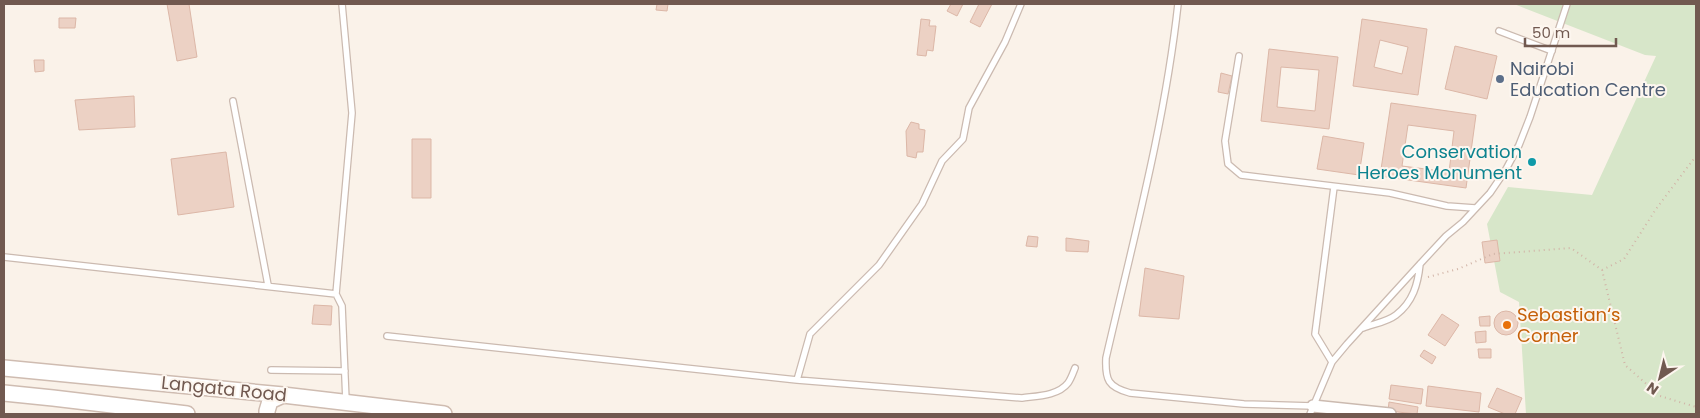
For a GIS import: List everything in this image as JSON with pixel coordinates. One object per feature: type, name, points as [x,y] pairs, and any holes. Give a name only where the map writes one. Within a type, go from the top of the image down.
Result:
[{"type":"main road","name":"Langata Road","points":[[4,368],[283,395],[444,414]]},
{"type":"main road","name":"Langata Road","points":[[4,393],[188,414]]},
{"type":"main road","points":[[268,414],[266,411],[270,402],[283,395]]},
{"type":"street","points":[[1312,410],[1390,414]]},
{"type":"lane","points":[[342,4],[352,113],[336,294],[342,306],[346,403]]},
{"type":"lane","points":[[797,380],[810,334],[879,265],[922,204],[942,161],[963,139],[968,108],[1005,42],[1021,4]]},
{"type":"lane","points":[[1178,4],[1155,144],[1106,358],[1105,373],[1107,380],[1120,390],[1130,393],[1312,410],[1332,362],[1420,264],[1490,193],[1505,171],[1519,145],[1530,117],[1567,4]]},
{"type":"lane","points":[[1499,31],[1552,50]]},
{"type":"lane","points":[[1240,56],[1225,141],[1228,164],[1241,175],[1390,193],[1447,206],[1475,208]]},
{"type":"lane","points":[[233,102],[268,285]]},
{"type":"lane","points":[[1332,362],[1315,334],[1334,187]]},
{"type":"lane","points":[[4,257],[336,294]]},
{"type":"lane","points":[[1361,329],[1395,316],[1412,299],[1420,264]]},
{"type":"lane","points":[[387,336],[797,380],[1022,398],[1043,396],[1059,390],[1067,384],[1075,368]]},
{"type":"lane","points":[[271,370],[345,371]]},
{"type":"path","points":[[1602,270],[1624,259],[1656,208],[1696,156]]},
{"type":"path","points":[[1418,279],[1458,269],[1493,254],[1571,248],[1602,270],[1625,365],[1660,396],[1696,407]]},
{"type":"green space","points":[[1514,4],[1696,4],[1696,414],[1526,414],[1519,302],[1500,292],[1487,224],[1508,187],[1592,195],[1656,56],[1645,55]]},
{"type":"building","points":[[167,4],[189,4],[197,57],[177,61]]},
{"type":"building","points":[[657,4],[668,4],[667,11],[656,10]]},
{"type":"building","points":[[951,4],[963,4],[957,16],[947,11]]},
{"type":"building","points":[[979,4],[992,4],[980,27],[970,22]]},
{"type":"building","points":[[59,18],[76,18],[75,28],[59,28]]},
{"type":"building","points":[[921,19],[930,20],[929,26],[936,26],[933,51],[927,50],[926,56],[917,55]]},
{"type":"building","points":[[1362,19],[1427,29],[1418,95],[1353,86]],"holes":[[[1380,40],[1408,47],[1402,74],[1374,67]]]},
{"type":"building","points":[[1455,46],[1497,56],[1487,99],[1445,89]]},
{"type":"building","points":[[1269,49],[1338,57],[1329,129],[1261,121]]},
{"type":"building","points":[[34,60],[44,60],[44,71],[35,72]]},
{"type":"building","points":[[1281,67],[1319,70],[1315,111],[1277,107]]},
{"type":"building","points":[[1221,73],[1232,76],[1228,94],[1218,92]]},
{"type":"building","points":[[134,96],[135,127],[79,130],[75,100]]},
{"type":"building","points":[[1391,103],[1476,115],[1466,188],[1380,176]],"holes":[[[1408,125],[1454,131],[1449,172],[1402,166]]]},
{"type":"building","points":[[911,122],[919,124],[919,129],[925,130],[923,152],[917,152],[916,158],[907,156],[906,131]]},
{"type":"building","points":[[1323,136],[1364,143],[1359,175],[1317,169]]},
{"type":"building","points":[[412,139],[431,139],[431,198],[412,198]]},
{"type":"building","points":[[226,152],[234,207],[178,215],[171,159]]},
{"type":"building","points":[[1028,236],[1038,237],[1037,247],[1026,246]]},
{"type":"building","points":[[1066,238],[1089,241],[1088,252],[1066,251]]},
{"type":"building","points":[[1497,240],[1500,261],[1485,263],[1482,242]]},
{"type":"building","points":[[1145,268],[1184,276],[1179,319],[1139,316]]},
{"type":"building","points":[[314,305],[332,306],[331,325],[312,324]]},
{"type":"building","points":[[1506,311],[1515,314],[1518,323],[1515,332],[1506,335],[1497,332],[1494,323],[1497,314]]},
{"type":"building","points":[[1442,314],[1459,325],[1445,346],[1428,335]]},
{"type":"building","points":[[1490,316],[1490,326],[1480,326],[1479,317]]},
{"type":"building","points":[[1486,331],[1486,342],[1476,343],[1475,332]]},
{"type":"building","points":[[1478,349],[1491,349],[1491,358],[1479,358]]},
{"type":"building","points":[[1424,350],[1436,357],[1432,364],[1420,356]]},
{"type":"building","points":[[1391,385],[1423,389],[1421,404],[1389,399]]},
{"type":"building","points":[[1428,386],[1481,393],[1479,412],[1426,406]]},
{"type":"building","points":[[1497,388],[1522,398],[1515,414],[1505,414],[1488,407]]},
{"type":"building","points":[[1389,402],[1418,407],[1417,414],[1388,411]]},
{"type":"place","name":"Nairobi Education Centre","points":[[1500,79]]},
{"type":"place","name":"Conservation Heroes Monument","points":[[1532,162]]},
{"type":"place","name":"Sebastian‘s Corner","points":[[1507,325]]}]
